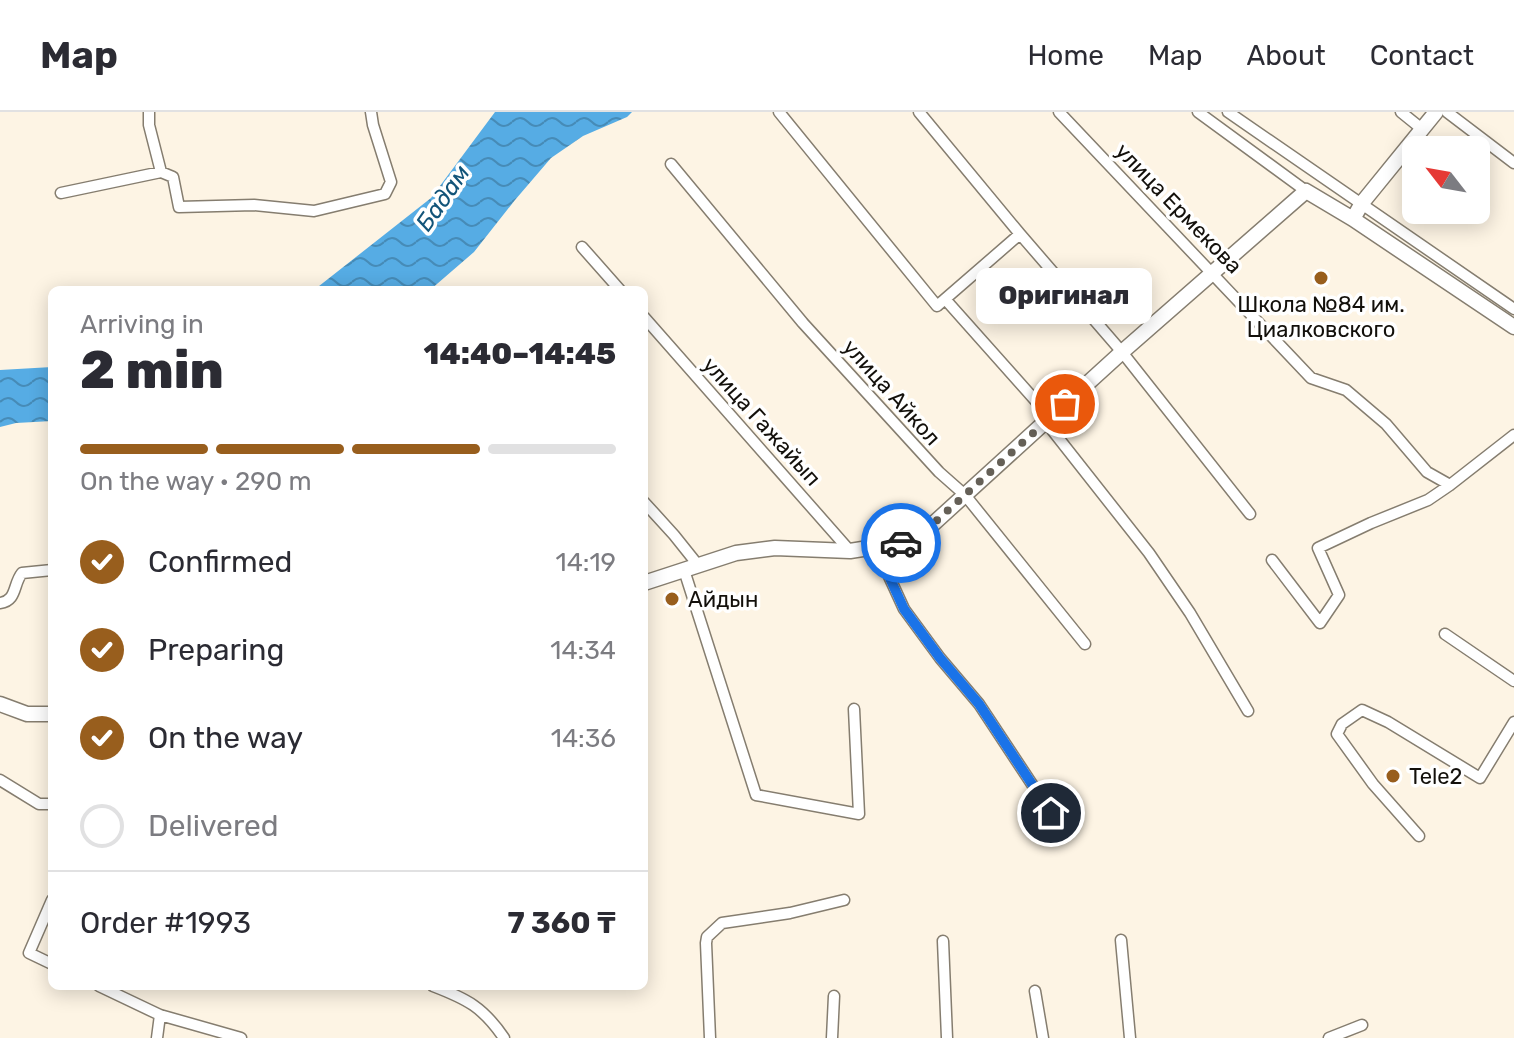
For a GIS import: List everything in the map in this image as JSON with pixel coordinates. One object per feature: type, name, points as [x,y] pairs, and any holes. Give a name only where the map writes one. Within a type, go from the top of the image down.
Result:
[{"type":"street","points":[[149,112],[149,125],[161,172]]},
{"type":"street","points":[[61,193],[161,172],[173,177],[179,207],[254,205],[314,211],[385,194],[391,182],[371,112]]},
{"type":"street","points":[[779,112],[937,306],[1020,234]]},
{"type":"street","points":[[919,112],[1122,352],[1250,514]]},
{"type":"street","name":"улица Ермекова","points":[[1059,112],[1311,378],[1346,390],[1386,424],[1427,472],[1450,485]]},
{"type":"street","points":[[1198,112],[1306,191],[1514,327]]},
{"type":"street","points":[[1228,112],[1514,309]]},
{"type":"street","points":[[1401,112],[1422,129]]},
{"type":"street","points":[[1353,219],[1362,203],[1436,112]]},
{"type":"street","points":[[1447,112],[1514,163]]},
{"type":"street","name":"улица Айкол","points":[[671,164],[803,323],[939,472],[965,495],[1085,644]]},
{"type":"street","points":[[648,582],[736,553],[775,548],[850,551],[900,543],[922,534],[1122,352],[1306,191]]},
{"type":"street","points":[[582,247],[616,286]]},
{"type":"street","points":[[945,299],[1047,419],[1149,553],[1190,613],[1248,711]]},
{"type":"street","name":"улица Гажайып","points":[[648,322],[850,551]]},
{"type":"street","points":[[1272,560],[1320,623],[1339,595],[1318,548],[1428,500],[1514,435]]},
{"type":"street","points":[[648,506],[674,535],[691,568],[756,795],[859,814],[854,709]]},
{"type":"street","points":[[876,548],[904,609],[979,704],[1051,813]]},
{"type":"street","points":[[0,603],[11,598],[22,573],[48,570]]},
{"type":"street","points":[[1445,634],[1514,681]]},
{"type":"street","points":[[0,704],[27,714],[48,714]]},
{"type":"street","points":[[1419,836],[1373,784],[1337,734],[1342,724],[1362,710],[1388,722],[1480,778],[1514,722]]},
{"type":"street","points":[[0,780],[32,801],[48,804]]},
{"type":"street","points":[[710,1038],[707,937],[722,923],[790,913],[844,900]]},
{"type":"street","points":[[48,909],[29,953],[48,962]]},
{"type":"street","points":[[1121,940],[1130,1038]]},
{"type":"street","points":[[943,941],[947,1038]]},
{"type":"street","points":[[107,990],[160,1015],[241,1038]]},
{"type":"street","points":[[444,990],[462,997],[487,1014],[504,1038]]},
{"type":"street","points":[[1035,991],[1043,1038]]},
{"type":"street","points":[[832,1038],[834,996]]},
{"type":"street","points":[[157,1038],[160,1015]]},
{"type":"street","points":[[1329,1038],[1362,1025]]},
{"type":"water","name":"Бадам","points":[[495,112],[632,112],[583,136],[551,158],[474,252],[435,286],[319,286],[431,198]]},
{"type":"water","points":[[48,367],[48,421],[0,427],[0,370]]},
{"type":"way so far","points":[[901,543],[922,534],[1065,404]]},
{"type":"place","name":"Школа №84 им. Циалковского","points":[[1321,278]]},
{"type":"place","name":"Оригинал","points":[[1065,404]]},
{"type":"place","name":"Айдын","points":[[672,599]]},
{"type":"place","name":"Tele2","points":[[1393,776]]},
{"type":"route","points":[[901,543],[876,548],[904,609],[979,704],[1051,813]]}]
